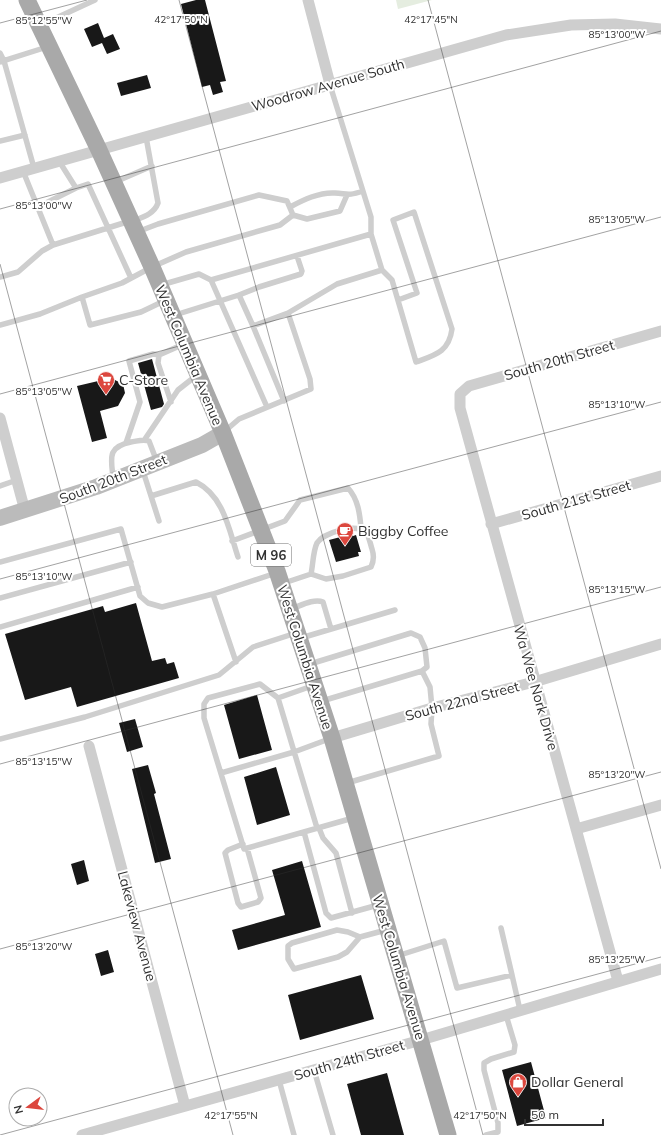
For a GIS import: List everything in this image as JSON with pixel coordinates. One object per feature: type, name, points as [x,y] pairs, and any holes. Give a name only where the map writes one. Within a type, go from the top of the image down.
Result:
[{"type":"main road","name":"West Columbia Avenue","points":[[27,0],[99,150],[152,267],[223,433],[280,578],[332,738],[448,1135]]},
{"type":"main road","name":"South 20th Street","points":[[0,518],[25,511],[114,480],[202,445],[223,433]]},
{"type":"street","points":[[308,0],[330,84]]},
{"type":"street","name":"Woodrow Avenue South","points":[[0,178],[506,35],[541,28],[615,24],[661,29]]},
{"type":"street","name":"South 20th Street","points":[[460,394],[469,386],[661,331]]},
{"type":"street","name":"Wa Wee Nork Drive","points":[[460,394],[460,408],[491,524],[618,981]]},
{"type":"street","points":[[0,418],[25,511]]},
{"type":"street","name":"South 21st Street","points":[[491,524],[661,476]]},
{"type":"street","name":"South 22nd Street","points":[[332,738],[432,708],[534,682],[661,644]]},
{"type":"street","name":"Lakeview Avenue","points":[[89,746],[185,1106]]},
{"type":"street","points":[[576,829],[661,805]]},
{"type":"street","name":"South 24th Street","points":[[82,1135],[421,1040],[661,969]]},
{"type":"lane","points":[[40,26],[95,0]]},
{"type":"lane","points":[[2,61],[50,47]]},
{"type":"lane","points":[[0,54],[25,135],[28,170],[38,207],[53,245]]},
{"type":"lane","points":[[330,84],[371,217],[370,234],[382,270],[392,280],[416,362],[434,356],[446,348],[451,339],[452,329],[414,212],[393,220],[417,293],[398,300]]},
{"type":"lane","points":[[0,141],[25,135]]},
{"type":"lane","points":[[132,225],[150,214],[156,208],[158,203],[146,137]]},
{"type":"lane","points":[[59,161],[76,188]]},
{"type":"lane","points":[[113,182],[152,166]]},
{"type":"lane","points":[[38,207],[76,188],[88,184],[131,278]]},
{"type":"lane","points":[[290,207],[306,198],[324,194],[335,193],[347,195],[363,192]]},
{"type":"lane","points":[[0,277],[18,272],[42,251],[53,245],[108,227],[165,222],[259,195],[287,201],[293,215]]},
{"type":"lane","points":[[293,215],[307,220],[340,211],[347,195]]},
{"type":"lane","points":[[0,325],[40,314],[122,283],[152,267],[186,252],[280,226],[293,215]]},
{"type":"lane","points":[[82,297],[90,325],[141,312],[162,292],[190,275],[199,274],[212,280],[370,234]]},
{"type":"lane","points":[[173,316],[221,302],[259,287],[301,274],[302,271],[297,256]]},
{"type":"lane","points":[[253,326],[288,313],[337,284],[382,270]]},
{"type":"lane","points":[[212,280],[267,407]]},
{"type":"lane","points":[[239,295],[284,401]]},
{"type":"lane","points":[[223,433],[239,419],[310,389],[310,379],[288,313]]},
{"type":"lane","points":[[126,443],[140,402],[129,360],[153,354],[159,355],[185,344]]},
{"type":"lane","points":[[159,355],[158,363],[171,402]]},
{"type":"lane","points":[[144,440],[178,390],[198,374]]},
{"type":"lane","points":[[114,480],[112,454],[115,448],[126,443],[144,440],[150,441],[157,462]]},
{"type":"lane","points":[[142,469],[159,521]]},
{"type":"lane","points":[[0,486],[17,480]]},
{"type":"lane","points":[[151,496],[196,482],[203,486],[222,508],[238,558]]},
{"type":"lane","points":[[232,541],[262,531],[285,521],[300,500],[348,488],[353,494],[359,511],[361,529]]},
{"type":"lane","points":[[0,562],[121,529],[140,596],[148,603],[162,607],[280,578],[312,574],[326,579],[343,576],[371,567],[374,563],[373,551],[367,533],[361,529],[349,528],[322,537],[316,545],[312,574]]},
{"type":"lane","points":[[0,598],[130,562]]},
{"type":"lane","points":[[0,627],[138,587]]},
{"type":"lane","points":[[213,594],[236,662]]},
{"type":"lane","points":[[290,609],[314,601],[321,601],[323,602],[331,629]]},
{"type":"lane","points":[[0,739],[85,717],[219,675],[253,647],[298,635],[331,629],[395,610]]},
{"type":"lane","points":[[308,665],[411,633],[420,637],[425,648],[427,666],[422,671],[320,701]]},
{"type":"lane","points":[[345,784],[439,756],[431,724],[432,708],[430,687],[422,671]]},
{"type":"lane","points":[[352,913],[336,853],[323,838],[318,828],[278,698],[260,684],[208,698],[204,704],[204,718],[245,846],[261,898],[258,902],[241,907],[238,903],[225,853],[228,850],[245,846],[304,832],[318,828],[355,817]]},
{"type":"lane","points":[[278,698],[314,685]]},
{"type":"lane","points":[[221,773],[294,752],[332,738]]},
{"type":"lane","points":[[304,832],[326,912],[331,918],[381,905]]},
{"type":"lane","points":[[501,928],[520,1010]]},
{"type":"lane","points":[[360,937],[348,932],[337,930],[292,942],[288,946],[288,959],[294,969],[338,957],[347,952],[360,937],[388,930]]},
{"type":"lane","points":[[396,956],[444,941],[457,988],[512,975]]},
{"type":"lane","points":[[486,1135],[498,1132],[498,1123],[484,1070],[484,1063],[491,1059],[514,1052],[515,1045],[506,1014]]},
{"type":"lane","points":[[314,1070],[333,1135]]},
{"type":"lane","points":[[279,1080],[294,1135]]},
{"type":"shaded area","points":[[396,0],[432,0],[398,9]]},
{"type":"building","points":[[196,0],[205,0],[226,81],[220,82],[223,92],[213,95],[210,85],[202,87],[181,4]]},
{"type":"building","points":[[98,23],[104,38],[113,34],[120,49],[107,54],[102,43],[92,47],[84,29]]},
{"type":"building","points":[[147,75],[151,88],[121,96],[117,83]]},
{"type":"building","points":[[152,359],[164,404],[162,407],[151,410],[138,363]]},
{"type":"building","points":[[111,378],[123,384],[125,393],[118,406],[100,411],[107,438],[92,442],[77,386]]},
{"type":"building","name":"Biggby Coffee","points":[[352,534],[353,536],[356,535],[361,552],[358,552],[359,556],[336,562],[329,540]]},
{"type":"building","points":[[136,603],[152,661],[165,658],[167,664],[174,662],[179,678],[77,707],[71,687],[25,700],[5,634],[103,606],[105,612]]},
{"type":"building","points":[[257,695],[272,750],[239,759],[224,705]]},
{"type":"building","points":[[135,719],[143,747],[127,752],[119,723]]},
{"type":"building","points":[[148,765],[171,859],[155,863],[132,769]]},
{"type":"building","points":[[276,767],[290,815],[257,825],[244,777]]},
{"type":"building","points":[[84,860],[89,881],[77,885],[71,864]]},
{"type":"building","points":[[302,861],[321,927],[238,950],[232,930],[285,915],[272,870]]},
{"type":"building","points":[[108,950],[114,972],[101,976],[95,954]]},
{"type":"building","points":[[361,975],[374,1019],[300,1040],[288,995]]},
{"type":"building","points":[[531,1062],[546,1118],[517,1126],[502,1070]]},
{"type":"building","points":[[387,1073],[404,1135],[361,1135],[347,1084]]},
{"type":"place","name":"C-Store","points":[[106,395]]},
{"type":"place","name":"Biggby Coffee","points":[[345,546]]},
{"type":"place","name":"Dollar General","points":[[518,1097]]}]
